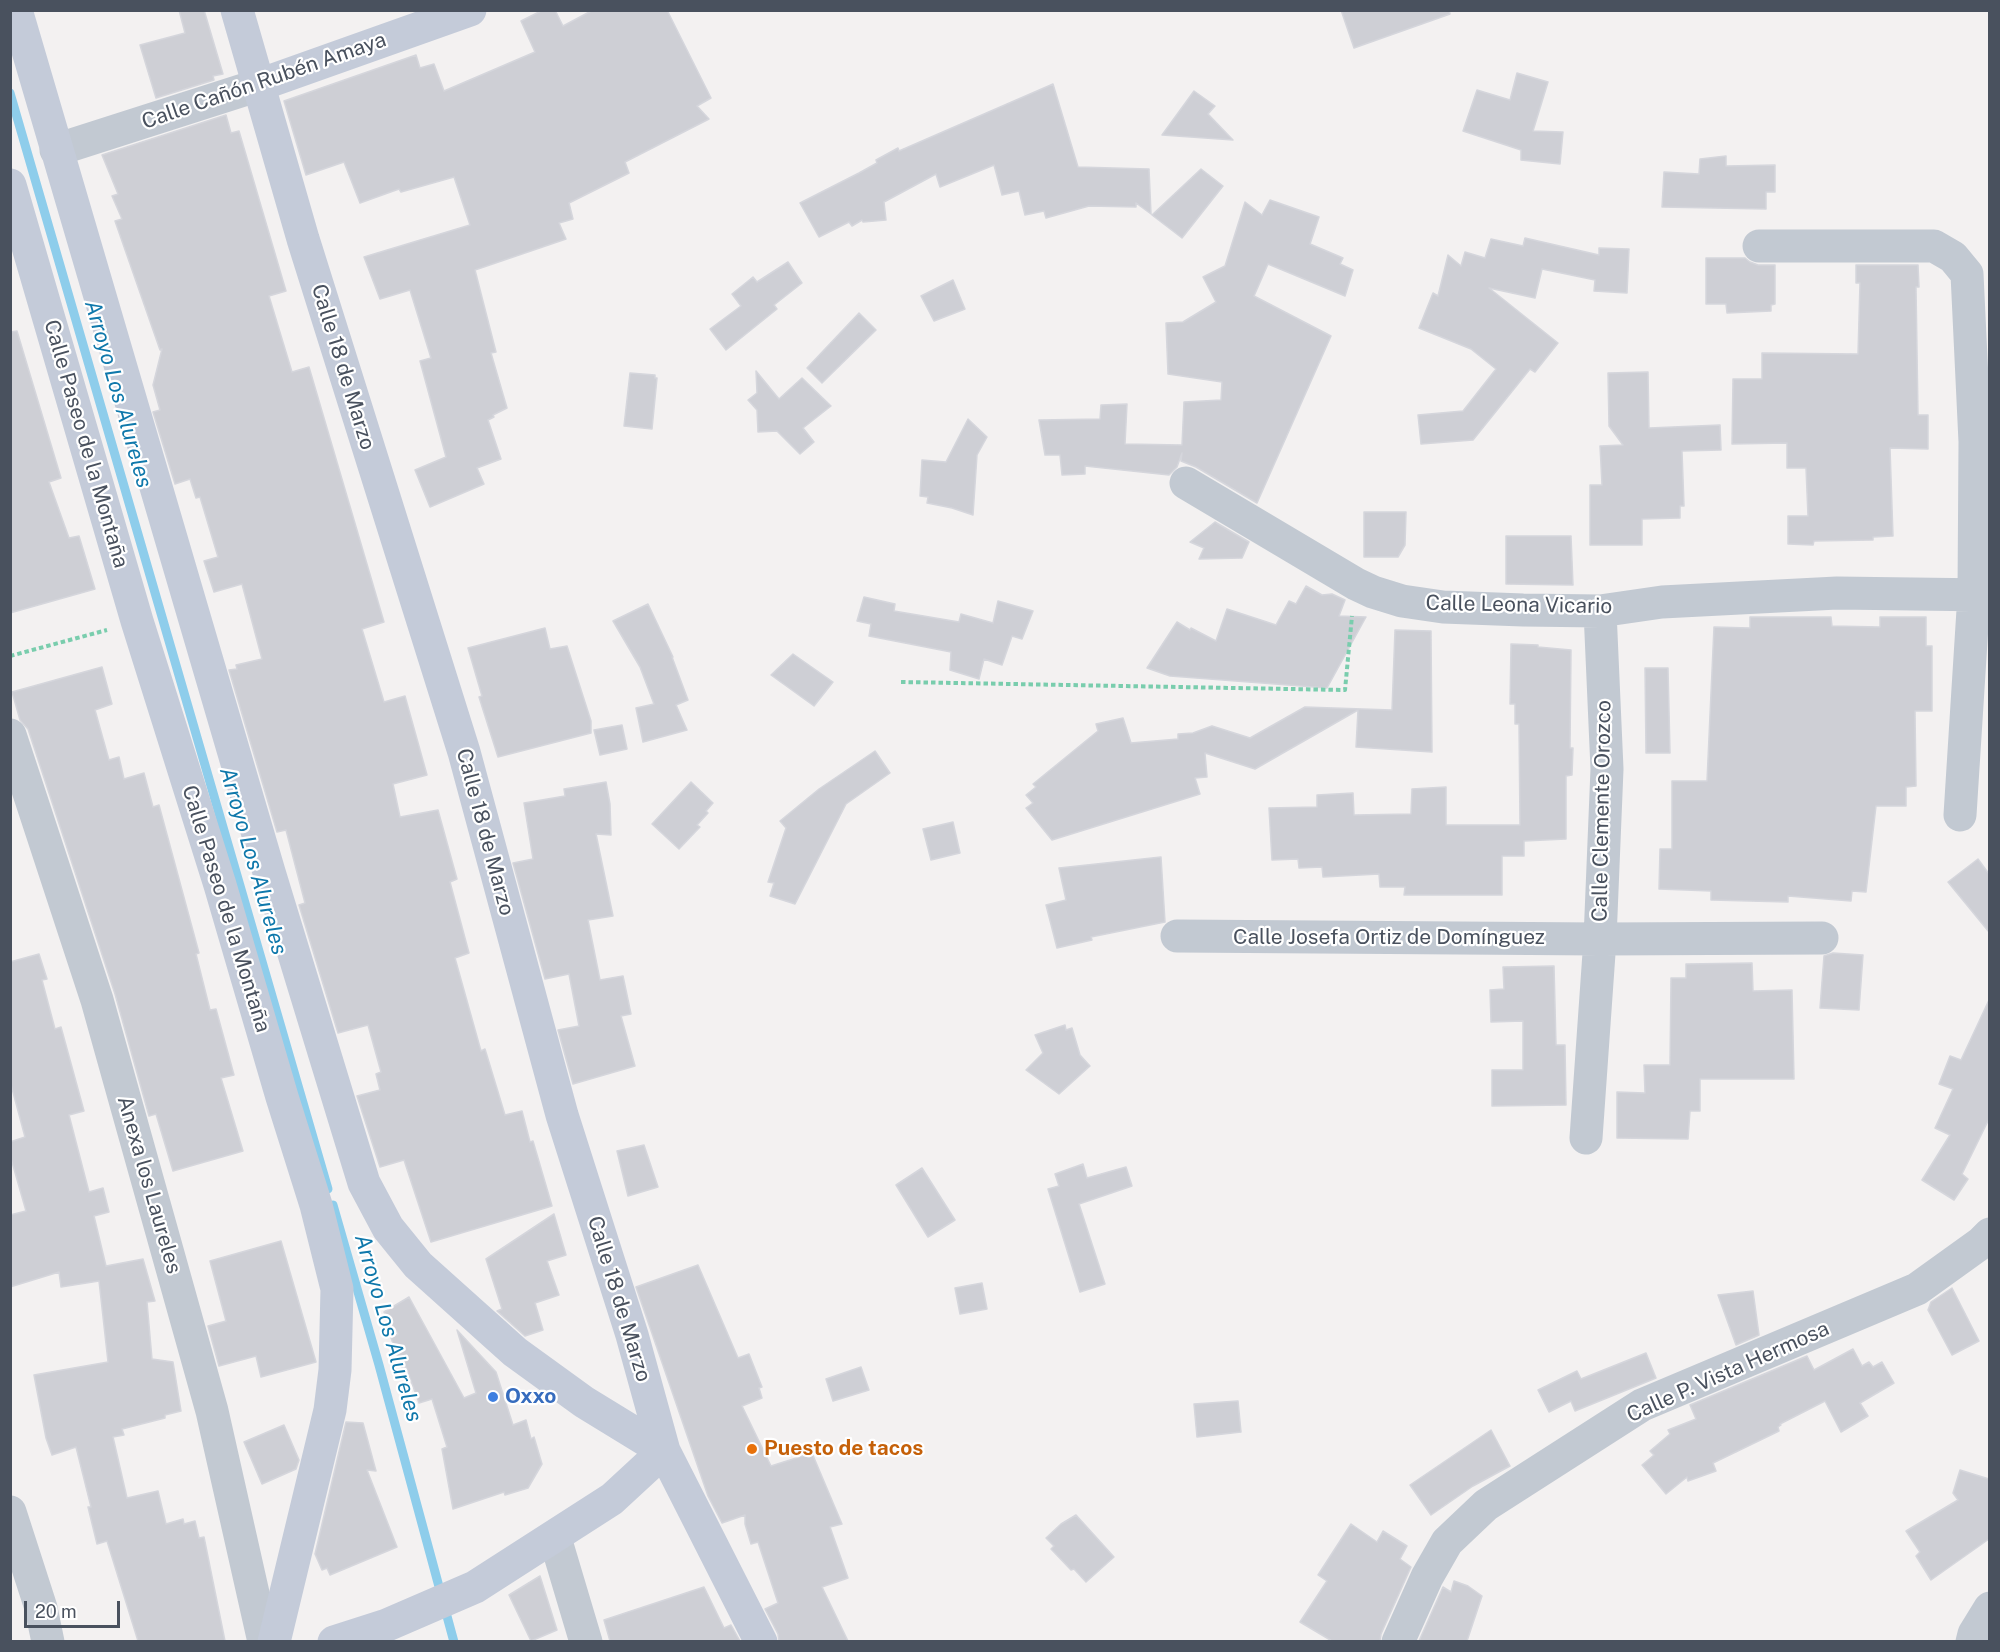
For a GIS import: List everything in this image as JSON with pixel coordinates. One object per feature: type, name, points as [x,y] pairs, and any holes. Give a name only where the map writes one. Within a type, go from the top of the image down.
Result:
[{"type":"main road","points":[[16,10],[363,1184],[388,1228],[418,1265],[515,1352],[584,1402],[664,1451],[612,1499],[555,1538],[475,1587],[387,1625],[334,1641]]},
{"type":"main road","name":"Calle 18 de Marzo","points":[[237,10],[303,239],[464,752],[562,1115],[632,1335],[664,1451],[761,1641]]},
{"type":"main road","name":"Calle Cañón Rubén Amaya","points":[[259,85],[471,10]]},
{"type":"main road","name":"Calle Paseo de la Montaña","points":[[10,185],[137,621],[316,1205],[337,1289],[335,1370],[330,1410],[274,1641]]},
{"type":"street","name":"Calle Cañón Rubén Amaya","points":[[56,150],[259,85]]},
{"type":"street","points":[[1759,246],[1934,246],[1953,257],[1967,274],[1982,595],[1960,815]]},
{"type":"street","name":"Calle Leona Vicario","points":[[1186,483],[1356,584],[1402,601],[1443,607],[1600,611],[1662,602],[1837,593],[1982,595]]},
{"type":"street","name":"Calle Clemente Orozco","points":[[1586,1138],[1600,939],[1607,769],[1600,611]]},
{"type":"street","name":"Anexa los Laureles","points":[[10,735],[97,1000],[212,1411],[264,1641]]},
{"type":"street","name":"Calle Josefa Ortiz de Domínguez","points":[[1177,936],[1822,939]]},
{"type":"street","name":"Calle P. Vista Hermosa","points":[[1398,1641],[1427,1577],[1447,1542],[1486,1505],[1642,1405],[1917,1289],[1973,1249],[1989,1234]]},
{"type":"street","points":[[10,1512],[41,1608],[48,1641]]},
{"type":"street","points":[[555,1538],[586,1641]]},
{"type":"street","points":[[1972,1641],[1989,1608]]},
{"type":"path","points":[[901,682],[1345,690],[1356,584]]},
{"type":"path","points":[[10,656],[137,621]]},
{"type":"building","points":[[179,10],[204,10],[223,74],[213,76],[214,80],[156,98],[140,45],[185,33]]},
{"type":"building","points":[[543,10],[555,10],[563,26],[593,10],[667,10],[711,98],[697,106],[709,119],[625,162],[629,173],[569,203],[573,219],[559,223],[566,239],[475,270],[496,352],[491,353],[507,408],[488,420],[501,459],[477,468],[484,484],[430,507],[415,470],[446,457],[420,361],[431,358],[410,290],[380,299],[364,257],[470,225],[454,177],[401,192],[399,189],[360,203],[344,162],[306,175],[284,101],[416,55],[420,68],[434,64],[444,91],[535,52],[521,21]]},
{"type":"building","points":[[1341,10],[1449,10],[1450,14],[1354,48]]},
{"type":"building","points":[[1517,73],[1548,82],[1533,131],[1563,132],[1560,164],[1521,160],[1521,150],[1463,131],[1477,90],[1510,100]]},
{"type":"building","points":[[1053,84],[1078,167],[1149,169],[1151,214],[1136,203],[1136,207],[1089,206],[1046,218],[1044,211],[1025,215],[1019,191],[1002,195],[994,165],[940,187],[936,174],[884,202],[886,220],[863,222],[862,220],[852,226],[849,222],[819,237],[800,203],[877,163],[876,160],[898,148],[899,151]]},
{"type":"building","points":[[1194,91],[1215,106],[1208,114],[1233,140],[1162,135]]},
{"type":"building","points":[[226,115],[231,133],[239,131],[286,291],[269,296],[292,372],[309,367],[384,622],[362,629],[384,702],[405,696],[427,775],[393,784],[400,817],[438,810],[457,879],[450,882],[469,953],[455,958],[481,1051],[485,1049],[505,1115],[522,1111],[552,1206],[431,1242],[404,1160],[380,1167],[357,1096],[380,1090],[376,1074],[381,1072],[368,1025],[338,1033],[299,905],[305,903],[286,830],[277,832],[229,670],[237,669],[236,665],[262,659],[242,584],[214,592],[204,561],[218,557],[200,497],[196,498],[190,479],[175,484],[153,412],[160,410],[153,385],[162,349],[160,350],[115,221],[122,219],[112,196],[118,194],[102,155]]},
{"type":"building","points":[[1726,156],[1726,166],[1775,165],[1775,192],[1766,192],[1766,209],[1662,207],[1664,172],[1699,174],[1700,159]]},
{"type":"building","points":[[1201,169],[1223,186],[1182,238],[1152,215]]},
{"type":"building","points":[[1270,200],[1319,217],[1310,244],[1343,258],[1340,264],[1353,270],[1345,296],[1268,264],[1254,296],[1331,336],[1257,503],[1196,467],[1181,461],[1182,453],[1177,467],[1169,475],[1085,466],[1085,474],[1062,475],[1060,455],[1045,455],[1039,420],[1100,419],[1101,405],[1127,404],[1125,444],[1182,445],[1184,402],[1221,400],[1222,382],[1168,374],[1166,323],[1183,322],[1216,302],[1203,277],[1225,266],[1245,202],[1262,215]]},
{"type":"building","points":[[1525,238],[1599,255],[1599,248],[1629,249],[1627,293],[1594,291],[1595,280],[1542,269],[1535,298],[1489,288],[1558,343],[1535,372],[1530,369],[1473,440],[1421,444],[1418,415],[1463,411],[1496,369],[1471,349],[1419,328],[1433,293],[1438,296],[1448,255],[1461,266],[1465,252],[1485,258],[1491,239],[1523,246]]},
{"type":"building","points":[[1706,258],[1745,258],[1758,265],[1775,265],[1775,304],[1771,305],[1771,311],[1727,313],[1726,304],[1706,304]]},
{"type":"building","points":[[788,262],[802,283],[774,305],[777,309],[726,350],[710,329],[741,306],[732,294],[753,277],[757,282]]},
{"type":"building","points":[[1856,265],[1918,265],[1919,287],[1916,287],[1918,415],[1928,415],[1928,449],[1890,448],[1893,536],[1873,537],[1873,540],[1814,541],[1813,545],[1788,544],[1788,516],[1808,516],[1806,468],[1787,468],[1787,443],[1732,444],[1733,379],[1762,379],[1762,353],[1858,354],[1860,283],[1856,283]]},
{"type":"building","points":[[953,280],[965,309],[934,321],[921,296]]},
{"type":"building","points":[[859,313],[876,330],[822,383],[807,368]]},
{"type":"building","points":[[17,331],[61,478],[49,482],[69,538],[79,536],[95,589],[10,613],[10,332]]},
{"type":"building","points":[[756,371],[779,399],[802,378],[831,406],[803,428],[814,442],[800,454],[777,431],[758,432],[757,410],[748,400],[757,393]]},
{"type":"building","points":[[1648,372],[1649,428],[1720,425],[1721,450],[1682,451],[1684,506],[1680,506],[1680,518],[1642,519],[1642,545],[1590,545],[1590,485],[1602,485],[1600,446],[1623,445],[1609,426],[1608,373]]},
{"type":"building","points":[[630,373],[655,375],[657,378],[652,429],[624,426]]},
{"type":"building","points":[[968,419],[987,437],[977,455],[973,515],[927,503],[928,497],[920,496],[922,460],[946,462]]},
{"type":"building","points":[[1364,512],[1406,512],[1405,545],[1398,557],[1364,557]]},
{"type":"building","points":[[1215,522],[1249,542],[1242,558],[1199,559],[1204,548],[1190,542]]},
{"type":"building","points":[[1506,536],[1571,536],[1573,585],[1506,584]]},
{"type":"building","points":[[1306,586],[1322,595],[1332,594],[1345,600],[1339,616],[1366,617],[1327,688],[1170,676],[1147,668],[1177,622],[1216,641],[1227,609],[1276,625],[1289,601],[1296,604]]},
{"type":"building","points":[[864,597],[895,604],[894,611],[959,622],[961,614],[993,623],[998,601],[1033,611],[1022,639],[1012,636],[1002,665],[984,659],[979,679],[950,670],[951,652],[869,636],[871,624],[857,621]]},
{"type":"building","points":[[648,604],[673,657],[688,700],[676,705],[687,730],[643,742],[636,708],[654,704],[640,667],[613,621]]},
{"type":"building","points":[[1750,617],[1831,617],[1832,626],[1880,627],[1880,617],[1926,617],[1926,646],[1932,646],[1932,711],[1915,711],[1916,786],[1906,787],[1906,806],[1876,806],[1866,892],[1852,891],[1851,901],[1788,896],[1788,902],[1711,900],[1711,891],[1659,889],[1660,849],[1672,849],[1672,781],[1707,781],[1714,627],[1750,628]]},
{"type":"building","points":[[545,628],[550,649],[567,646],[591,721],[591,733],[498,757],[479,697],[482,696],[468,648]]},
{"type":"building","points":[[1395,630],[1431,631],[1432,752],[1356,747],[1358,710],[1255,769],[1205,753],[1207,777],[1195,778],[1200,794],[1052,840],[1026,808],[1033,803],[1026,795],[1036,787],[1033,784],[1098,731],[1096,724],[1123,718],[1131,743],[1178,739],[1178,734],[1193,733],[1212,726],[1250,738],[1305,707],[1392,710]]},
{"type":"building","points":[[1511,644],[1571,650],[1570,748],[1573,748],[1572,775],[1566,776],[1566,839],[1524,841],[1524,856],[1502,856],[1502,895],[1404,895],[1405,887],[1380,887],[1379,874],[1323,877],[1322,867],[1299,868],[1298,859],[1272,860],[1269,808],[1317,807],[1317,795],[1353,793],[1354,815],[1411,814],[1412,789],[1446,787],[1446,825],[1520,825],[1519,724],[1515,724],[1515,704],[1510,704]]},
{"type":"building","points":[[793,654],[833,682],[814,706],[771,675]]},
{"type":"building","points":[[102,667],[112,704],[95,710],[109,760],[119,757],[124,779],[144,773],[153,807],[159,805],[199,953],[196,954],[210,1010],[216,1009],[234,1075],[221,1078],[243,1151],[173,1171],[156,1114],[149,1116],[115,994],[28,729],[20,720],[12,692]]},
{"type":"building","points":[[1645,668],[1668,668],[1670,753],[1646,753]]},
{"type":"building","points":[[622,725],[627,749],[600,755],[594,730]]},
{"type":"building","points":[[875,751],[890,773],[846,804],[795,904],[770,896],[774,883],[768,882],[786,828],[780,821],[819,789]]},
{"type":"building","points":[[606,782],[610,804],[611,835],[596,834],[613,916],[588,920],[600,980],[623,976],[631,1014],[621,1016],[635,1066],[573,1084],[558,1030],[579,1026],[569,974],[545,979],[513,863],[533,859],[524,803],[565,796],[564,789]]},
{"type":"building","points":[[691,782],[713,803],[706,811],[708,813],[697,825],[700,827],[679,849],[652,824]]},
{"type":"building","points":[[953,822],[960,853],[931,860],[923,829]]},
{"type":"building","points":[[1161,857],[1165,922],[1091,937],[1092,940],[1057,948],[1046,905],[1066,900],[1059,868]]},
{"type":"building","points":[[1978,859],[1989,874],[1989,932],[1948,882]]},
{"type":"building","points":[[1833,953],[1863,955],[1859,1010],[1820,1008],[1824,956]]},
{"type":"building","points":[[39,954],[47,979],[42,980],[55,1029],[61,1027],[84,1111],[69,1115],[89,1192],[103,1188],[109,1212],[94,1216],[106,1266],[143,1259],[155,1301],[147,1302],[152,1359],[173,1362],[181,1411],[165,1415],[165,1418],[122,1429],[124,1435],[113,1437],[127,1498],[158,1491],[166,1524],[183,1519],[184,1524],[195,1521],[199,1538],[204,1537],[225,1641],[138,1641],[107,1541],[97,1544],[88,1507],[91,1507],[76,1447],[52,1455],[46,1438],[34,1375],[108,1362],[99,1281],[61,1287],[59,1272],[10,1287],[10,1215],[26,1211],[10,1155],[10,1142],[25,1137],[10,1081],[10,962]]},
{"type":"building","points":[[1752,963],[1753,991],[1792,990],[1794,1079],[1700,1079],[1700,1111],[1690,1111],[1688,1139],[1617,1138],[1617,1092],[1645,1093],[1644,1065],[1670,1065],[1671,978],[1686,978],[1686,964]]},
{"type":"building","points":[[1554,966],[1556,1045],[1565,1045],[1566,1105],[1492,1106],[1492,1070],[1523,1070],[1523,1021],[1491,1022],[1490,990],[1504,989],[1503,967]]},
{"type":"building","points":[[1989,1000],[1989,1119],[1962,1174],[1968,1179],[1954,1200],[1922,1180],[1950,1135],[1935,1128],[1953,1089],[1939,1084],[1950,1056],[1961,1060]]},
{"type":"building","points":[[1065,1025],[1066,1030],[1072,1028],[1080,1055],[1090,1066],[1059,1094],[1026,1070],[1043,1053],[1035,1035]]},
{"type":"building","points":[[644,1145],[658,1187],[628,1196],[617,1151]]},
{"type":"building","points":[[1083,1164],[1087,1178],[1126,1167],[1132,1186],[1079,1204],[1105,1284],[1080,1292],[1048,1189],[1059,1186],[1055,1174]]},
{"type":"building","points":[[922,1168],[955,1220],[928,1237],[896,1185]]},
{"type":"building","points":[[554,1214],[566,1255],[547,1261],[559,1295],[535,1303],[543,1330],[525,1336],[497,1311],[502,1309],[486,1259]]},
{"type":"building","points":[[281,1241],[316,1362],[261,1377],[256,1356],[219,1366],[208,1326],[226,1321],[210,1261]]},
{"type":"building","points":[[698,1265],[738,1358],[749,1354],[762,1387],[759,1388],[762,1398],[742,1406],[771,1466],[812,1453],[842,1524],[830,1527],[848,1578],[822,1587],[848,1641],[779,1641],[778,1634],[765,1609],[778,1603],[758,1542],[751,1544],[745,1524],[745,1515],[722,1523],[708,1496],[636,1287]]},
{"type":"building","points":[[982,1283],[987,1309],[960,1314],[955,1288]]},
{"type":"building","points":[[1952,1288],[1979,1341],[1952,1355],[1928,1310],[1931,1302]]},
{"type":"building","points":[[1753,1291],[1759,1335],[1736,1345],[1718,1295]]},
{"type":"building","points":[[409,1297],[464,1398],[476,1393],[457,1330],[496,1372],[513,1425],[526,1420],[542,1464],[528,1488],[505,1495],[504,1492],[453,1509],[442,1449],[447,1447],[432,1399],[419,1403],[406,1367],[402,1368],[391,1338],[398,1334],[384,1312]]},
{"type":"building","points":[[1853,1349],[1862,1366],[1869,1362],[1873,1367],[1882,1362],[1894,1383],[1860,1403],[1868,1416],[1841,1432],[1825,1401],[1780,1424],[1779,1431],[1713,1463],[1716,1471],[1688,1481],[1687,1477],[1666,1494],[1642,1465],[1654,1455],[1650,1451],[1670,1434],[1668,1430],[1696,1419],[1690,1405],[1807,1356],[1814,1370]]},
{"type":"building","points":[[1646,1353],[1656,1378],[1575,1411],[1571,1401],[1549,1412],[1538,1390],[1577,1371],[1581,1379]]},
{"type":"building","points":[[861,1367],[869,1390],[833,1401],[826,1379]]},
{"type":"building","points":[[1238,1401],[1241,1432],[1197,1437],[1194,1404]]},
{"type":"building","points":[[346,1422],[363,1423],[376,1471],[367,1470],[397,1547],[330,1575],[327,1568],[322,1570],[315,1554]]},
{"type":"building","points":[[284,1425],[299,1460],[296,1469],[262,1484],[244,1442]]},
{"type":"building","points":[[1491,1430],[1510,1466],[1473,1486],[1431,1515],[1410,1485]]},
{"type":"building","points":[[1960,1470],[1989,1479],[1989,1539],[1931,1580],[1916,1556],[1920,1552],[1906,1531],[1958,1500],[1953,1493]]},
{"type":"building","points":[[1076,1515],[1114,1557],[1086,1582],[1051,1549],[1054,1546],[1046,1538],[1061,1524]]},
{"type":"building","points":[[1351,1524],[1377,1542],[1383,1531],[1407,1546],[1400,1559],[1411,1567],[1380,1641],[1332,1641],[1300,1622],[1327,1581],[1318,1575]]},
{"type":"building","points":[[540,1576],[557,1630],[531,1641],[509,1595]]},
{"type":"building","points":[[1454,1581],[1468,1586],[1482,1596],[1467,1641],[1419,1641],[1443,1587],[1451,1592]]},
{"type":"building","points":[[704,1587],[724,1628],[731,1625],[740,1641],[610,1641],[604,1620]]},
{"type":"waterway","name":"Arroyo Los Alureles","points":[[10,93],[328,1189]]},
{"type":"waterway","name":"Arroyo Los Alureles","points":[[333,1205],[454,1642]]},
{"type":"place","name":"Oxxo","points":[[493,1397]]},
{"type":"place","name":"Puesto de tacos","points":[[752,1449]]}]
